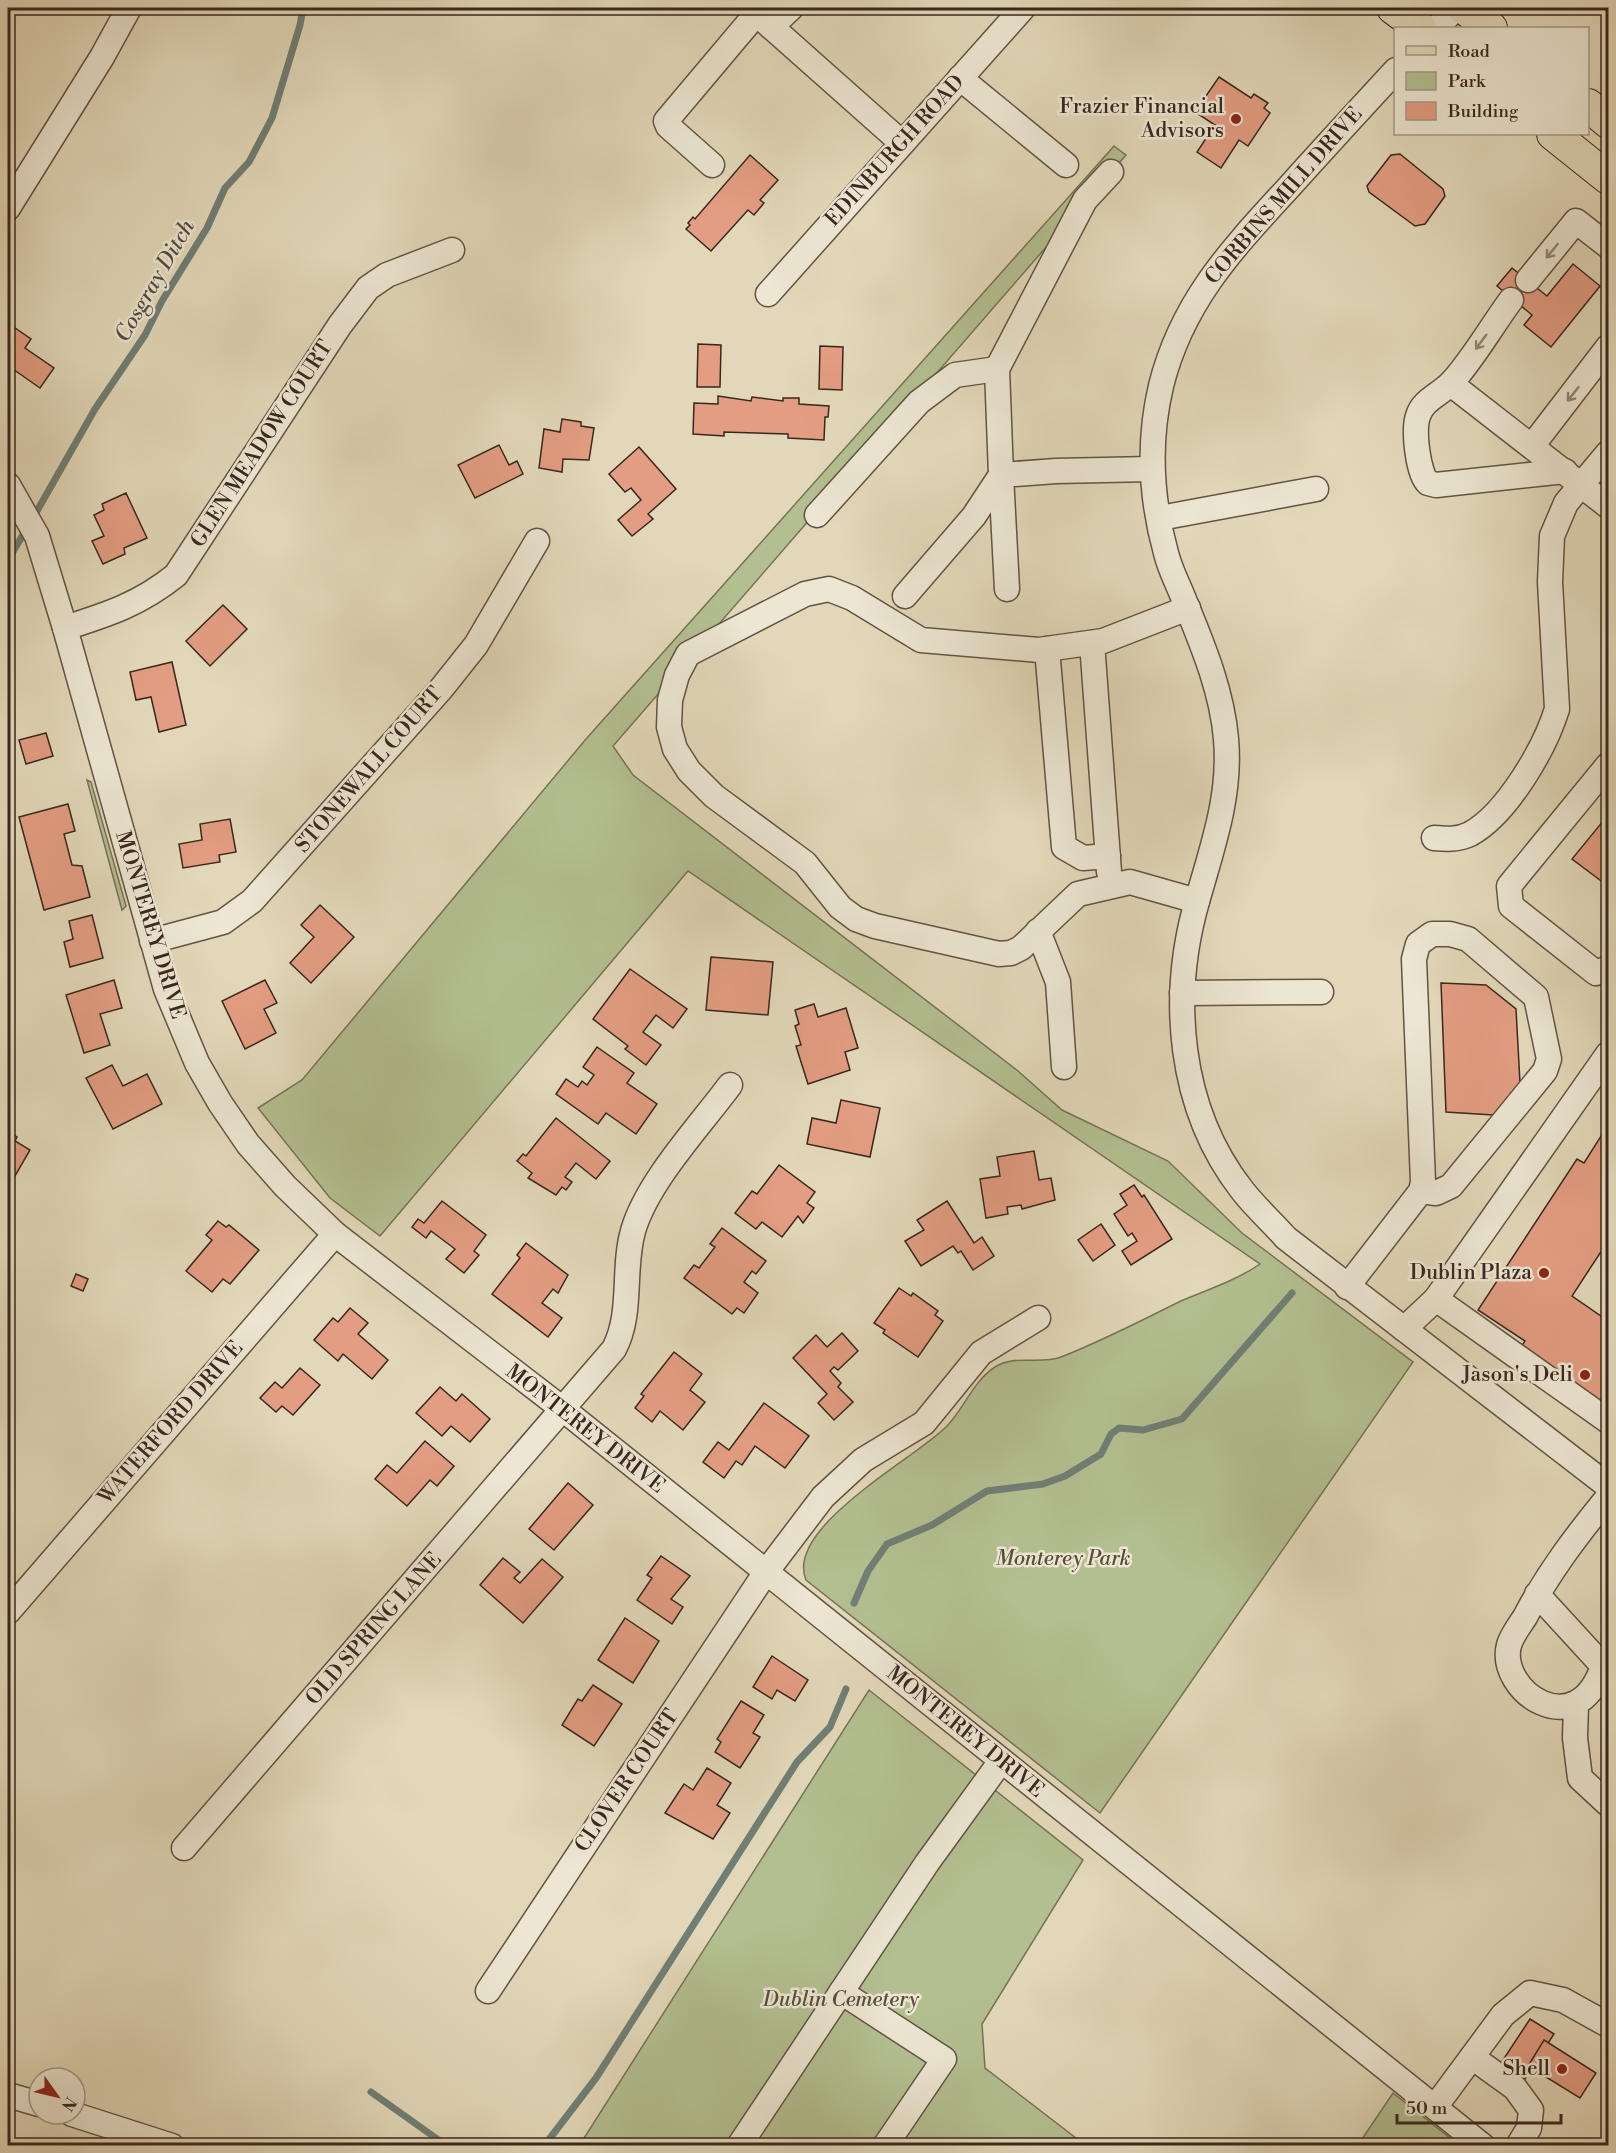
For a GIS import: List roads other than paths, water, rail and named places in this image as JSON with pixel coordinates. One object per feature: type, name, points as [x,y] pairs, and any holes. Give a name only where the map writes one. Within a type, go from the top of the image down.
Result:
[{"type":"main road","points":[[1393,8],[1419,27]]},
{"type":"main road","points":[[1464,8],[1490,27]]},
{"type":"main road","points":[[1589,107],[1608,122]]},
{"type":"main road","points":[[1589,123],[1608,131]]},
{"type":"main road","points":[[1555,135],[1608,164]]},
{"type":"main road","points":[[1555,135],[1608,178]]},
{"type":"street","points":[[8,208],[102,57],[129,8]]},
{"type":"street","points":[[712,165],[668,126],[666,121],[759,16],[791,8]]},
{"type":"street","name":"EDINBURGH ROAD","points":[[768,294],[1023,8]]},
{"type":"street","points":[[1437,27],[1456,8]]},
{"type":"street","points":[[759,16],[902,143]]},
{"type":"street","name":"CORBINS MILL DRIVE","points":[[1394,71],[1243,238],[1204,286],[1179,333],[1161,385],[1154,424],[1151,469],[1166,554],[1188,608],[1222,706],[1226,742],[1223,810],[1197,901],[1182,993],[1185,1045],[1196,1108],[1211,1139],[1242,1190],[1286,1238],[1608,1486]]},
{"type":"street","points":[[960,78],[1065,165]]},
{"type":"street","points":[[1007,589],[997,369],[1085,200],[1112,172]]},
{"type":"street","points":[[1528,280],[1576,221],[1608,246]]},
{"type":"street","name":"GLEN MEADOW COURT","points":[[65,628],[124,609],[153,593],[176,574],[340,325],[368,288],[387,275],[452,249]]},
{"type":"street","points":[[1511,300],[1451,384],[1425,404],[1418,415],[1416,425],[1420,470],[1428,483],[1436,485],[1573,478],[1608,453]]},
{"type":"street","points":[[1532,446],[1608,347]]},
{"type":"street","points":[[817,515],[919,402],[955,375],[997,369]]},
{"type":"street","points":[[1451,384],[1608,506]]},
{"type":"street","points":[[1001,475],[1047,471],[1151,469]]},
{"type":"street","points":[[905,596],[974,516],[1001,475]]},
{"type":"street","points":[[1434,838],[1453,840],[1470,834],[1499,810],[1540,750],[1551,729],[1557,709],[1550,582],[1552,536],[1566,503],[1573,478]]},
{"type":"street","name":"MONTEREY DRIVE","points":[[8,485],[22,505],[37,536],[65,628],[152,941],[180,1027],[220,1103],[248,1144],[285,1186],[335,1234],[564,1410],[1483,2145]]},
{"type":"street","points":[[1160,518],[1316,489]]},
{"type":"street","name":"STONEWALL COURT","points":[[152,941],[223,922],[252,901],[441,689],[476,645],[537,541]]},
{"type":"street","points":[[1188,608],[1103,641],[1047,649],[921,640],[852,598],[829,589],[805,594],[688,654],[676,675],[670,700],[669,727],[675,749],[689,771],[714,796],[805,864],[840,907],[856,919],[875,926],[999,954],[1021,948],[1077,894],[1130,882],[1197,901]]},
{"type":"street","points":[[1092,643],[1110,886]]},
{"type":"street","points":[[1047,649],[1064,847],[1083,858],[1108,856]]},
{"type":"street","points":[[1608,765],[1509,886],[1511,906],[1596,973],[1608,968]]},
{"type":"street","points":[[1038,931],[1058,982],[1064,1067]]},
{"type":"street","points":[[1347,1287],[1421,1191],[1414,959],[1418,944],[1432,934],[1450,934],[1468,939],[1536,997],[1542,1015],[1548,1059],[1545,1071],[1451,1186],[1436,1193],[1421,1191]]},
{"type":"street","points":[[1182,993],[1321,992]]},
{"type":"street","points":[[1404,1329],[1437,1299],[1608,1054]]},
{"type":"street","name":"OLD SPRING LANE","points":[[184,1848],[604,1362],[621,1336],[628,1252],[640,1210],[651,1190],[730,1085]]},
{"type":"street","name":"WATERFORD DRIVE","points":[[8,1612],[335,1234]]},
{"type":"street","points":[[1437,1299],[1608,1421]]},
{"type":"street","name":"CLOVER COURT","points":[[488,1991],[766,1572],[823,1497],[863,1460],[924,1423],[981,1353],[1038,1318]]},
{"type":"street","points":[[1537,1594],[1602,1666],[1596,1685],[1576,1704],[1557,1708],[1536,1701],[1510,1672],[1509,1646],[1537,1594],[1571,1543],[1608,1497]]},
{"type":"street","points":[[1576,1704],[1575,1738],[1580,1778],[1608,1804]]},
{"type":"street","points":[[739,2145],[927,1863],[1001,1761]]},
{"type":"street","points":[[841,1992],[944,2059],[885,2145]]},
{"type":"street","points":[[1435,2107],[1503,2014],[1530,1993],[1563,2000],[1608,2025]]},
{"type":"street","points":[[1472,2057],[1515,2088],[1531,2110],[1529,2128],[1518,2145]]},
{"type":"street","points":[[8,2096],[27,2101]]},
{"type":"street","points":[[87,2119],[172,2145]]},
{"type":"waterway","name":"Cosgray Ditch","points":[[33,518],[95,409],[145,335],[162,301],[207,228],[225,188],[249,162],[272,118],[303,8]]},
{"type":"waterway","name":"Cosgray Ditch","points":[[8,560],[27,528]]},
{"type":"waterway","points":[[854,1603],[868,1571],[887,1544],[932,1525],[987,1491],[1043,1484],[1065,1476],[1101,1454],[1111,1434],[1119,1428],[1143,1430],[1182,1419],[1292,1293]]},
{"type":"waterway","points":[[544,2146],[596,2078],[797,1762],[830,1727],[846,1689]]},
{"type":"waterway","points":[[371,2092],[447,2146]]},
{"type":"place","name":"Frazier Financial Advisors","points":[[1236,119]]},
{"type":"place","name":"Dublin Plaza","points":[[1544,1273]]},
{"type":"place","name":"Jason's Deli","points":[[1585,1375]]},
{"type":"place","name":"Shell","points":[[1562,2069]]},
{"type":"park label","name":"Monterey Park","points":[[1063,1559]]},
{"type":"park label","name":"Dublin Cemetery","points":[[841,2000]]}]
